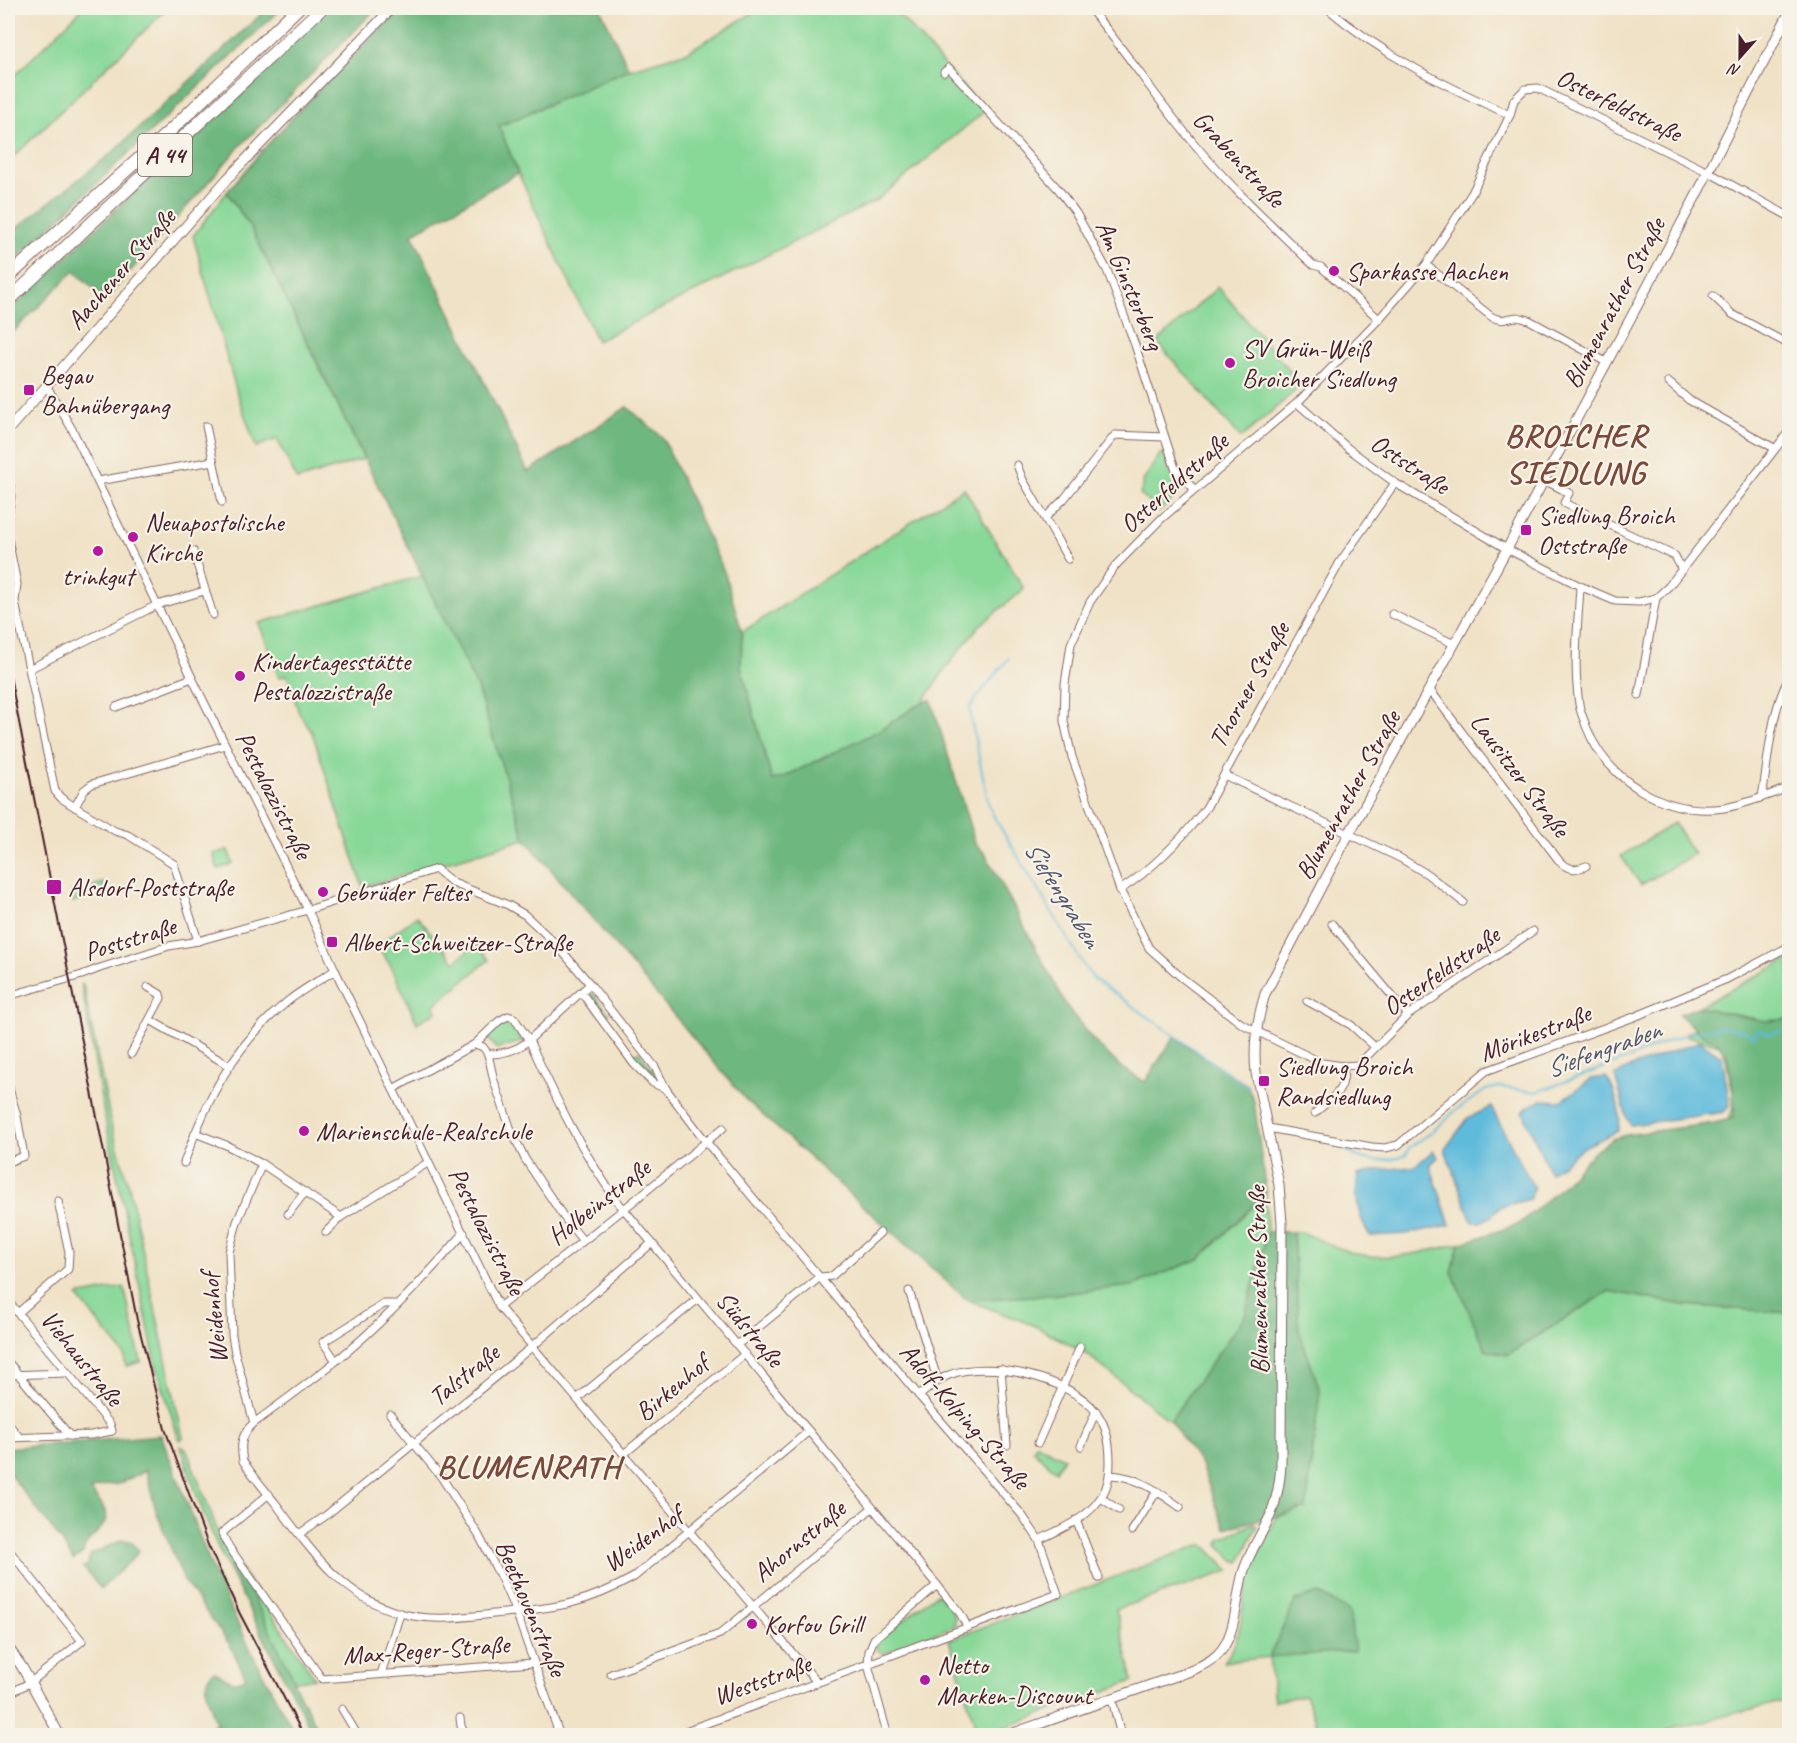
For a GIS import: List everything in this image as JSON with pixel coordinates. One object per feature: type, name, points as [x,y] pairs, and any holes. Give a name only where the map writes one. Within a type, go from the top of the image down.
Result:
[{"type":"highway","name":"A 44","points":[[8,277],[172,129],[298,8]]},
{"type":"highway","name":"A 44","points":[[8,301],[322,8]]},
{"type":"street","name":"Aachener Straße","points":[[8,430],[251,153],[393,8]]},
{"type":"street","name":"Grabenstraße","points":[[1089,8],[1106,26],[1163,107],[1227,181],[1314,265],[1321,267],[1379,319]]},
{"type":"street","points":[[1327,8],[1347,25],[1412,67],[1460,93],[1510,115]]},
{"type":"street","name":"Blumenrather Straße","points":[[1005,1736],[1193,1670],[1211,1661],[1222,1650],[1232,1630],[1246,1564],[1271,1515],[1277,1497],[1281,1465],[1282,1223],[1279,1185],[1256,1073],[1255,1031],[1265,994],[1349,834],[1544,480],[1708,172],[1790,11]]},
{"type":"street","name":"Am Ginsterberg","points":[[944,72],[949,68],[1059,190],[1076,213],[1107,270],[1135,345],[1175,468],[1194,489]]},
{"type":"street","name":"Osterfeldstraße","points":[[1533,931],[1408,1015],[1358,1065],[1343,1066],[1322,1063],[1242,1024],[1180,977],[1149,948],[1120,890],[1072,757],[1064,721],[1065,684],[1071,644],[1090,602],[1115,566],[1194,489],[1297,403],[1379,319],[1426,265],[1472,193],[1510,115],[1514,100],[1525,89],[1538,88],[1708,172]]},
{"type":"street","points":[[1708,172],[1790,217]]},
{"type":"street","points":[[1426,265],[1498,320],[1516,317],[1529,320],[1606,362]]},
{"type":"street","points":[[1713,296],[1732,314],[1790,345]]},
{"type":"street","points":[[1668,382],[1689,400],[1774,448]]},
{"type":"street","name":"Pestalozzistraße","points":[[46,385],[72,429],[98,481],[499,1307],[817,1682]]},
{"type":"street","name":"Oststraße","points":[[1297,403],[1349,449],[1395,483],[1507,549],[1615,601],[1639,602],[1656,598]]},
{"type":"street","points":[[206,426],[222,502]]},
{"type":"street","points":[[1639,694],[1656,598],[1682,570],[1790,430]]},
{"type":"street","points":[[1045,518],[1064,499],[1115,435],[1164,437]]},
{"type":"street","points":[[98,481],[213,461]]},
{"type":"street","points":[[1017,465],[1023,480],[1068,559]]},
{"type":"street","points":[[1544,480],[1569,493],[1564,503],[1675,556],[1682,570]]},
{"type":"street","points":[[8,481],[11,496],[8,516]]},
{"type":"street","name":"Thorner Straße","points":[[1120,890],[1145,873],[1189,830],[1206,808],[1341,562],[1395,483]]},
{"type":"street","points":[[8,539],[17,584],[15,601],[55,791],[75,807],[116,831],[128,835],[174,864],[198,941]]},
{"type":"street","points":[[193,551],[213,615]]},
{"type":"street","points":[[1580,586],[1575,670],[1579,707],[1592,740],[1606,763],[1629,783],[1662,801],[1689,808],[1724,808],[1790,787]]},
{"type":"street","points":[[29,669],[157,605],[204,591]]},
{"type":"street","points":[[1392,614],[1454,644]]},
{"type":"street","points":[[1762,797],[1775,715],[1790,676]]},
{"type":"street","points":[[116,707],[192,678]]},
{"type":"street","name":"Lausitzer Straße","points":[[1430,690],[1560,862],[1576,870],[1586,866]]},
{"type":"street","points":[[75,807],[84,790],[92,784],[225,745]]},
{"type":"street","points":[[1224,775],[1400,858],[1427,874],[1463,902]]},
{"type":"street","name":"Poststraße","points":[[8,996],[82,975],[163,948],[198,941],[308,910],[436,869]]},
{"type":"street","name":"Adolf-Kolping-Straße","points":[[436,869],[453,884],[508,905],[525,915],[556,944],[655,1067],[666,1089],[707,1143],[1022,1515],[1039,1540],[1058,1594]]},
{"type":"street","points":[[1332,924],[1408,1015]]},
{"type":"street","name":"Mörikestraße","points":[[1268,1128],[1372,1147],[1385,1148],[1398,1145],[1486,1071],[1635,1017],[1727,979],[1790,946]]},
{"type":"street","points":[[184,1163],[202,1115],[230,1066],[261,1027],[289,1000],[335,970]]},
{"type":"street","points":[[488,1054],[513,1050],[529,1040],[590,984]]},
{"type":"street","points":[[131,1054],[161,998],[160,994],[148,987]]},
{"type":"street","name":"Adolf-Kolping-Straße","points":[[581,992],[634,1064],[653,1083],[666,1089]]},
{"type":"street","name":"Osterfeldstraße","points":[[1307,1001],[1351,1025],[1375,1047]]},
{"type":"street","name":"Südstraße","points":[[476,1044],[499,1021],[508,1016],[514,1018],[529,1040],[560,1109],[578,1141],[624,1209],[937,1585],[960,1613],[967,1626]]},
{"type":"street","points":[[150,1020],[230,1066]]},
{"type":"street","points":[[393,1089],[476,1044],[483,1047],[488,1054],[494,1081],[511,1130],[525,1159],[583,1241]]},
{"type":"street","points":[[1315,1113],[1339,1091],[1344,1082],[1343,1066]]},
{"type":"street","points":[[8,1085],[17,1116],[24,1156],[8,1162]]},
{"type":"street","name":"Holbeinstraße","points":[[499,1307],[723,1128]]},
{"type":"street","points":[[195,1133],[226,1145],[262,1164],[341,1217]]},
{"type":"street","points":[[326,1232],[341,1217],[429,1162]]},
{"type":"street","name":"Weidenhof","points":[[262,1164],[237,1222],[229,1252],[232,1335],[254,1423],[244,1433],[240,1446],[243,1461],[331,1573],[353,1592],[376,1605],[400,1614],[448,1619],[555,1608],[612,1590],[634,1577],[808,1431]]},
{"type":"street","points":[[288,1214],[305,1192]]},
{"type":"street","name":"Viehaustraße","points":[[18,1313],[68,1269],[69,1252],[58,1201]]},
{"type":"street","points":[[254,1423],[336,1361],[375,1327],[464,1233]]},
{"type":"street","points":[[737,1345],[820,1277],[831,1276],[880,1233]]},
{"type":"street","name":"Talstraße","points":[[299,1534],[324,1517],[534,1346],[652,1244]]},
{"type":"street","points":[[909,1291],[938,1381]]},
{"type":"street","points":[[578,1398],[698,1299]]},
{"type":"street","name":"Viehaustraße","points":[[8,1301],[110,1424],[112,1431],[70,1436]]},
{"type":"street","points":[[336,1361],[323,1342],[384,1304],[396,1306]]},
{"type":"street","points":[[1038,1443],[1080,1347]]},
{"type":"street","name":"Birkenhof","points":[[625,1454],[745,1354]]},
{"type":"street","points":[[8,1362],[70,1436]]},
{"type":"street","points":[[920,1396],[938,1381],[965,1370],[1001,1370],[1029,1375],[1062,1388],[1078,1396],[1096,1411],[1107,1431],[1110,1451],[1110,1475],[1101,1498],[1084,1515],[1039,1540]]},
{"type":"street","points":[[1001,1370],[1008,1445]]},
{"type":"street","points":[[8,1375],[67,1373]]},
{"type":"street","points":[[1081,1446],[1096,1411]]},
{"type":"street","name":"Beethovenstraße","points":[[390,1414],[442,1478],[501,1578],[516,1612],[560,1736]]},
{"type":"street","points":[[8,1423],[19,1437]]},
{"type":"street","points":[[8,1438],[70,1436]]},
{"type":"street","points":[[1110,1475],[1143,1483],[1180,1507]]},
{"type":"street","points":[[1131,1531],[1157,1491]]},
{"type":"street","name":"Max-Reger-Straße","points":[[268,1494],[222,1533],[227,1544],[322,1679],[533,1664]]},
{"type":"street","points":[[1101,1498],[1119,1510]]},
{"type":"street","name":"Ahornstraße","points":[[611,1674],[715,1637],[872,1508]]},
{"type":"street","points":[[1076,1520],[1099,1578]]},
{"type":"street","points":[[8,1549],[82,1641],[31,1682],[8,1695]]},
{"type":"street","points":[[888,1736],[868,1665],[868,1651],[874,1640],[937,1585]]},
{"type":"street","name":"Weststraße","points":[[672,1736],[1058,1594]]},
{"type":"street","points":[[381,1674],[400,1614]]},
{"type":"street","points":[[8,1647],[31,1682],[60,1736]]},
{"type":"street","points":[[1112,1698],[1121,1736]]},
{"type":"street","points":[[342,1709],[358,1736]]},
{"type":"street","points":[[460,1718],[460,1726],[466,1736]]},
{"type":"green space","points":[[83,8],[168,8],[8,162],[8,82]]},
{"type":"green space","points":[[268,8],[282,8],[8,267],[8,235],[113,152]]},
{"type":"green space","points":[[328,8],[377,8],[240,146],[106,299],[74,271],[8,337],[8,312]]},
{"type":"green space","points":[[402,8],[600,8],[629,69],[499,126],[518,173],[412,234],[528,472],[627,407],[662,437],[725,574],[742,632],[741,667],[772,780],[786,776],[878,731],[923,702],[931,700],[975,843],[986,855],[1067,1007],[1092,1039],[1122,1068],[1145,1082],[1174,1037],[1247,1085],[1254,1101],[1266,1193],[1199,1259],[1132,1286],[1051,1295],[967,1300],[745,1099],[525,839],[477,687],[252,230],[227,192],[290,120]]},
{"type":"green space","points":[[761,8],[893,8],[985,111],[877,200],[597,341],[518,173],[499,126],[629,69],[687,52]]},
{"type":"green space","points":[[227,192],[252,230],[364,459],[297,480],[277,439],[256,447],[237,393],[193,236]]},
{"type":"green space","name":"SV Grün-Weiß Broicher Siedlung","points":[[1218,287],[1302,385],[1241,438],[1157,342]]},
{"type":"green space","points":[[1164,453],[1171,471],[1183,485],[1183,489],[1159,512],[1140,494],[1144,484],[1142,483],[1160,454]]},
{"type":"green space","points":[[964,488],[1024,589],[978,627],[923,702],[878,731],[772,781],[741,667],[742,632]]},
{"type":"green space","points":[[422,576],[477,687],[525,839],[363,887],[312,732],[299,713],[287,675],[279,677],[259,623]]},
{"type":"green space","points":[[1674,823],[1694,854],[1641,885],[1621,856]]},
{"type":"green space","points":[[228,850],[233,864],[218,869],[213,854]]},
{"type":"green space","points":[[103,883],[106,893],[72,902],[71,892]]},
{"type":"green space","points":[[417,916],[455,962],[476,944],[489,960],[434,1005],[437,1011],[417,1023],[391,966],[377,946]]},
{"type":"green space","points":[[1789,959],[1789,1097],[1728,1122],[1735,1101],[1723,1046],[1687,1036],[1686,1033],[1706,1025],[1755,1019],[1698,1007]]},
{"type":"green space","points":[[81,984],[83,984],[111,1124],[129,1187],[183,1438],[179,1440],[156,1365],[102,1103]]},
{"type":"green space","points":[[591,994],[609,1014],[600,1015],[588,998]]},
{"type":"green space","points":[[1698,1007],[1765,1021],[1789,1019],[1789,1313],[1684,1305],[1609,1291],[1507,1355],[1485,1349],[1452,1272],[1459,1244],[1519,1224],[1558,1190],[1595,1151],[1612,1139],[1734,1118],[1733,1090],[1727,1055],[1716,1041],[1702,1035],[1679,1014]]},
{"type":"green space","points":[[505,1020],[523,1041],[497,1049],[488,1038],[489,1034]]},
{"type":"green space","points":[[639,1052],[657,1077],[655,1081],[652,1081],[631,1055]]},
{"type":"green space","points":[[1266,1193],[1267,1232],[1245,1316],[1170,1421],[1084,1352],[1033,1325],[967,1300],[1051,1295],[1132,1286],[1199,1259]]},
{"type":"green space","points":[[1267,1232],[1293,1232],[1299,1331],[1320,1390],[1306,1508],[1225,1528],[1200,1463],[1170,1421],[1245,1316]]},
{"type":"green space","points":[[1293,1232],[1301,1232],[1366,1256],[1406,1255],[1459,1244],[1452,1272],[1507,1355],[1609,1291],[1684,1305],[1789,1313],[1789,1700],[1649,1735],[1321,1735],[1305,1695],[1274,1701],[1269,1657],[1224,1662],[1236,1641],[1252,1569],[1277,1517],[1306,1508],[1320,1390],[1299,1331]]},
{"type":"green space","points":[[124,1287],[141,1362],[126,1366],[124,1354],[77,1296]]},
{"type":"green space","points":[[161,1435],[215,1576],[257,1663],[296,1735],[210,1735],[207,1731],[216,1723],[208,1695],[209,1676],[214,1671],[233,1682],[246,1678],[230,1645],[184,1581],[156,1511],[146,1470],[119,1484],[101,1486],[91,1490],[104,1508],[106,1518],[101,1528],[88,1542],[83,1553],[73,1560],[60,1539],[8,1472],[8,1448]]},
{"type":"green space","points":[[1036,1444],[1064,1458],[1056,1471],[1033,1450]]},
{"type":"green space","points":[[181,1446],[186,1448],[221,1540],[315,1678],[293,1682],[236,1563],[228,1568],[202,1508]]},
{"type":"green space","points":[[1253,1524],[1257,1526],[1240,1562],[1232,1559],[1219,1545],[1220,1539]]},
{"type":"green space","points":[[122,1540],[130,1541],[135,1545],[138,1550],[136,1555],[101,1589],[83,1567],[87,1566],[90,1555]]},
{"type":"green space","points":[[1204,1545],[1230,1571],[1116,1609],[1133,1681],[984,1735],[978,1735],[949,1640]]},
{"type":"green space","points":[[236,1562],[318,1729],[312,1732],[228,1568]]},
{"type":"green space","points":[[1318,1593],[1349,1611],[1355,1651],[1269,1657],[1295,1601]]},
{"type":"green space","points":[[938,1594],[953,1613],[954,1626],[883,1654],[876,1649],[877,1641]]},
{"type":"water","points":[[1700,1041],[1722,1057],[1730,1105],[1724,1112],[1631,1125],[1615,1076],[1624,1070]]},
{"type":"water","points":[[1606,1077],[1617,1103],[1620,1118],[1618,1131],[1586,1146],[1550,1173],[1523,1112],[1541,1100],[1561,1101],[1592,1079]]},
{"type":"water","points":[[1491,1107],[1534,1188],[1530,1199],[1499,1207],[1491,1217],[1480,1222],[1472,1222],[1445,1149],[1468,1118]]},
{"type":"water","points":[[1433,1151],[1438,1157],[1430,1165],[1450,1225],[1406,1234],[1370,1236],[1362,1221],[1358,1206],[1356,1191],[1358,1175],[1377,1170],[1414,1167]]},
{"type":"waterway","name":"Siefengraben","points":[[1009,658],[970,708],[989,805],[994,817],[1094,979],[1248,1087]]},
{"type":"waterway","name":"Siefengraben","points":[[1338,1143],[1345,1150],[1361,1158],[1370,1160],[1397,1158],[1406,1155],[1409,1148],[1432,1132],[1456,1110],[1486,1090],[1500,1087],[1537,1092],[1631,1058],[1669,1041],[1705,1030],[1728,1027],[1742,1030],[1755,1037],[1757,1029],[1769,1034],[1790,1029]]},
{"type":"railway","points":[[8,666],[137,1320],[165,1429],[208,1545],[240,1614],[304,1736]]},
{"type":"place","name":"Sparkasse Aachen","points":[[1334,271]]},
{"type":"place","name":"SV Grün-Weiß Broicher Siedlung","points":[[1230,363]]},
{"type":"place","name":"Begau Bahnübergang","points":[[29,390]]},
{"type":"place","name":"Siedlung Broich Oststraße","points":[[1526,530]]},
{"type":"place","name":"Neuapostolische Kirche","points":[[133,537]]},
{"type":"place","name":"trinkgut","points":[[98,551]]},
{"type":"place","name":"Kindertagesstätte Pestalozzistraße","points":[[240,676]]},
{"type":"place","name":"Alsdorf-Poststraße","points":[[54,887]]},
{"type":"place","name":"Gebrüder Feltes","points":[[323,892]]},
{"type":"place","name":"Albert-Schweitzer-Straße","points":[[332,942]]},
{"type":"place","name":"Siedlung Broich Randsiedlung","points":[[1264,1081]]},
{"type":"place","name":"Marienschule-Realschule","points":[[304,1131]]},
{"type":"place","name":"Korfou Grill","points":[[752,1624]]},
{"type":"place","name":"Netto Marken-Discount","points":[[925,1680]]},
{"type":"district","name":"BROICHER SIEDLUNG","points":[[1576,454]]},
{"type":"district","name":"BLUMENRATH","points":[[529,1466]]}]
